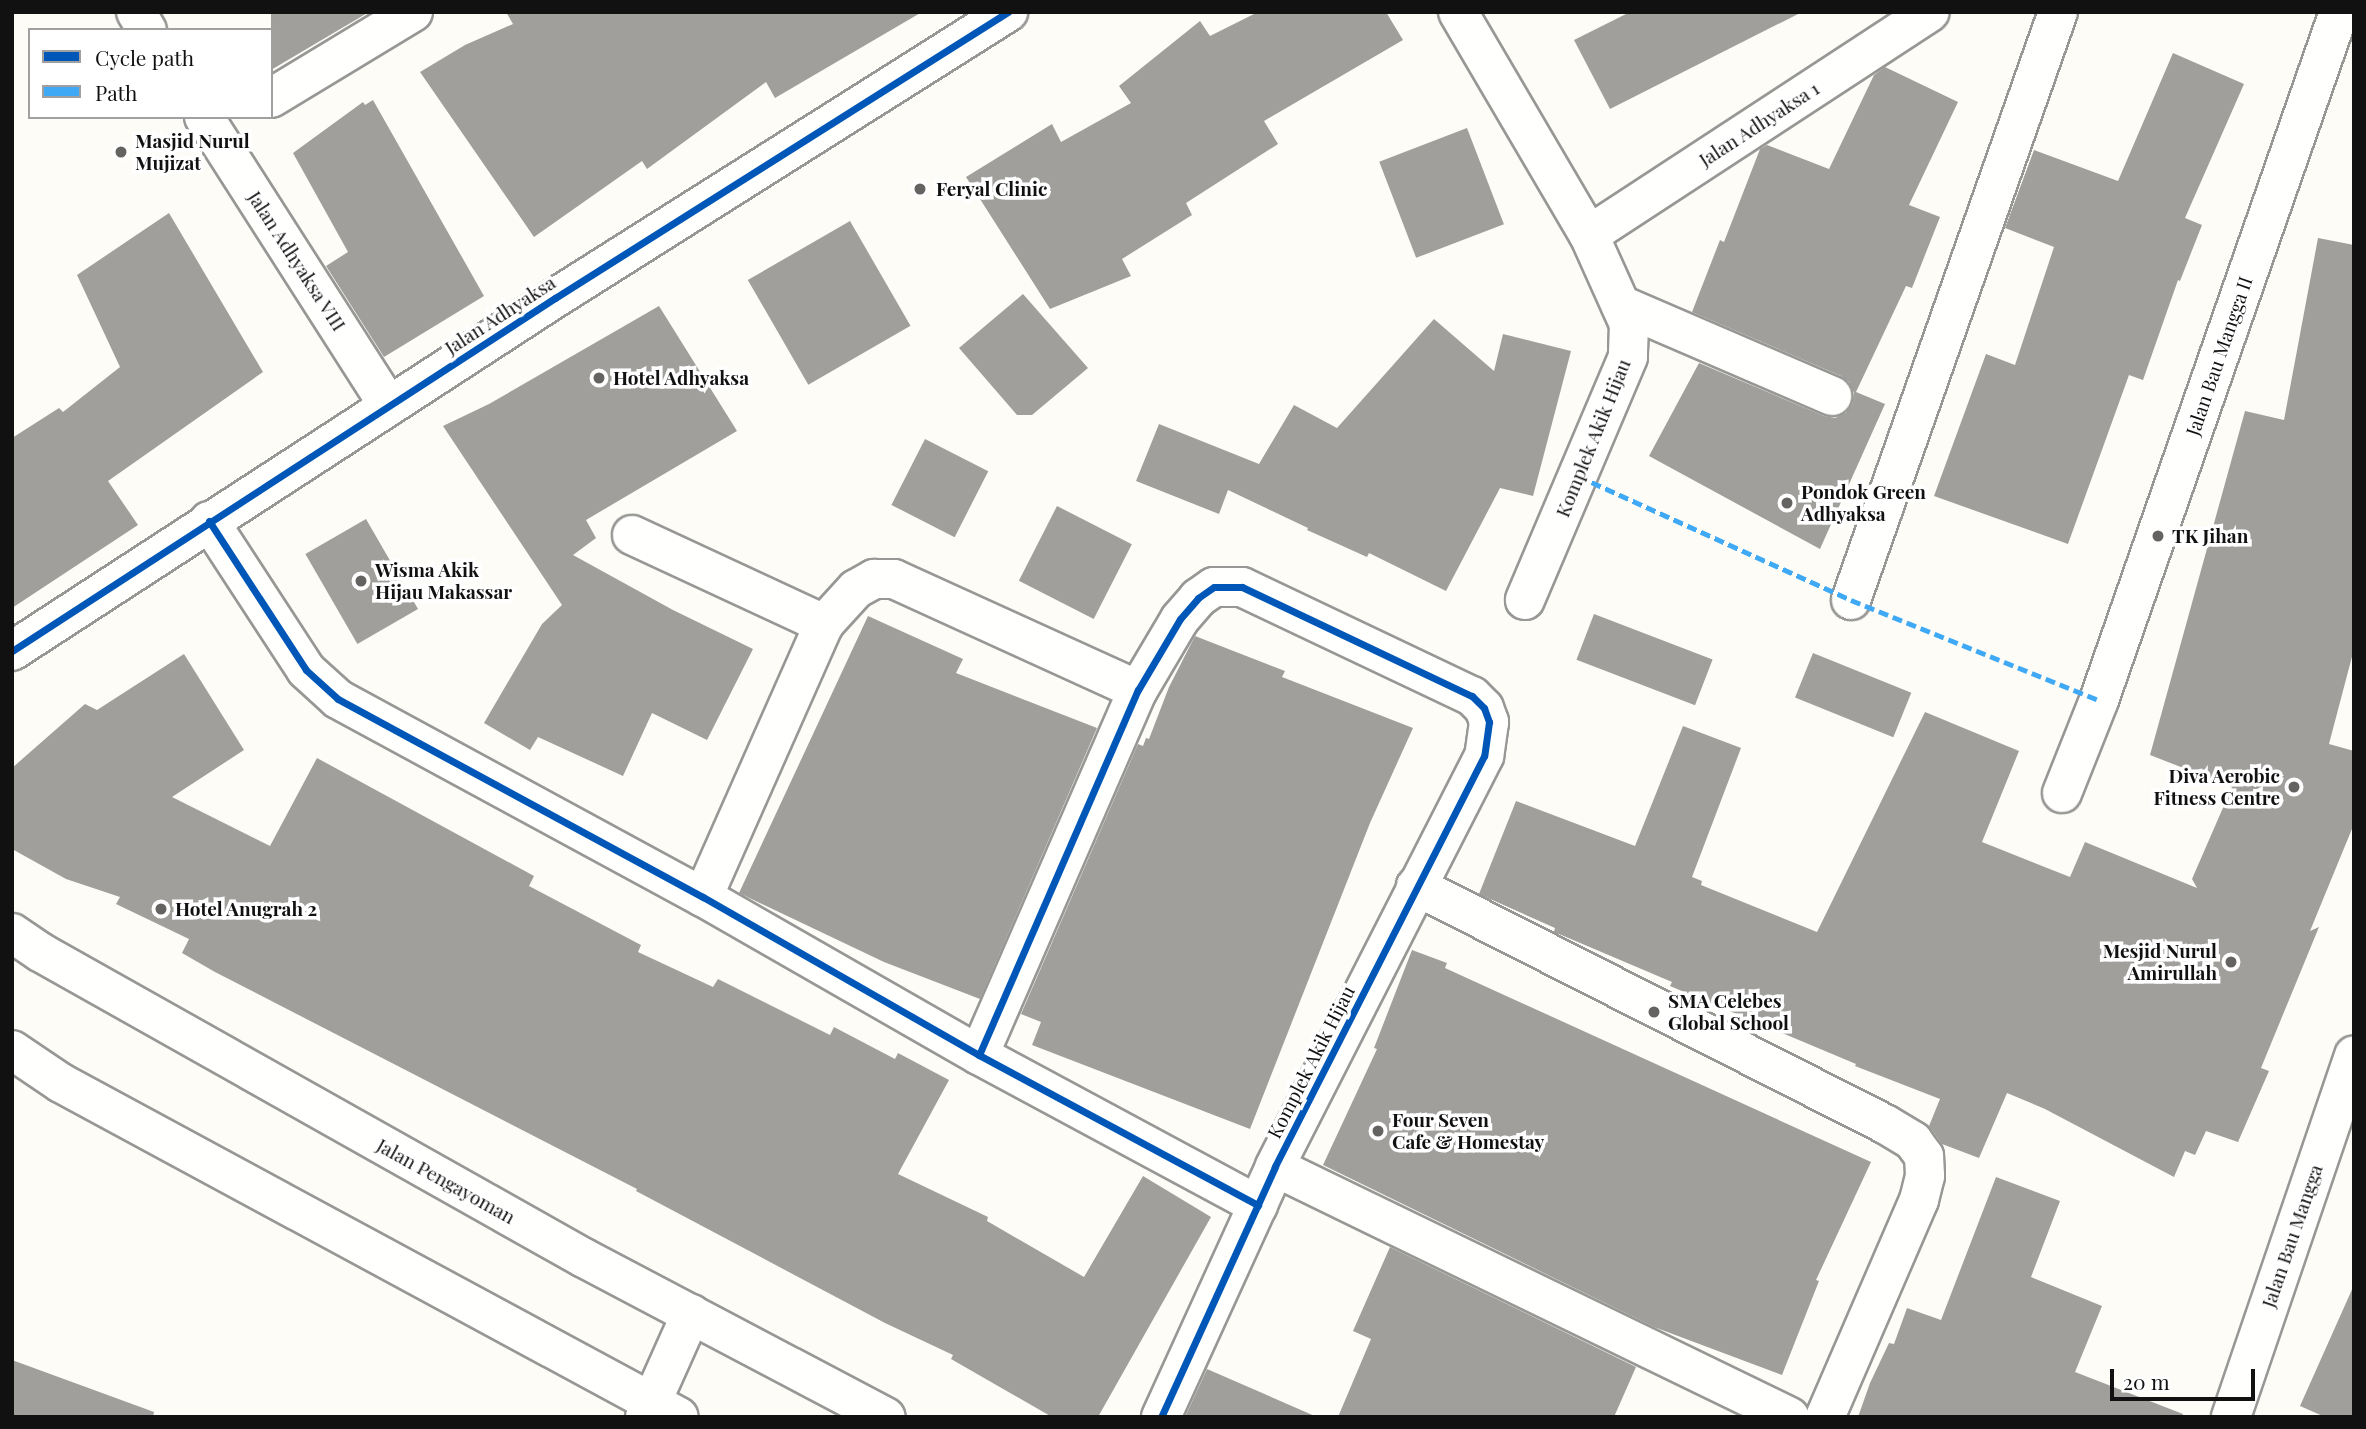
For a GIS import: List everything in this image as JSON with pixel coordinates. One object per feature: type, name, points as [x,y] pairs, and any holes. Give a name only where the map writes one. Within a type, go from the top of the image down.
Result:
[{"type":"street","points":[[136,12],[146,28]]},
{"type":"street","points":[[273,97],[413,12]]},
{"type":"street","name":"Jalan Adhyaksa","points":[[12,651],[209,521],[1008,12]]},
{"type":"street","name":"Komplek Akik Hijau","points":[[1458,12],[1589,235],[1629,324],[1628,357],[1525,600]]},
{"type":"street","name":"Jalan Adhyaksa 1","points":[[1589,235],[1930,12]]},
{"type":"street","points":[[1852,600],[2058,12]]},
{"type":"street","name":"Jalan Bau Mangga II","points":[[2062,793],[2099,700],[2339,12]]},
{"type":"street","name":"Jalan Adhyaksa VIII","points":[[219,122],[389,406]]},
{"type":"street","points":[[1621,306],[1832,396]]},
{"type":"street","points":[[209,521],[306,670],[338,699],[703,897],[979,1055],[1258,1205]]},
{"type":"street","points":[[632,535],[824,624]]},
{"type":"street","points":[[703,897],[824,624],[856,589],[874,579],[894,579],[1138,690],[979,1055]]},
{"type":"street","name":"Komplek Akik Hijau","points":[[1138,690],[1180,619],[1198,598],[1214,587],[1242,587],[1472,696],[1484,708],[1489,722],[1484,756],[1275,1167],[1161,1417]]},
{"type":"street","points":[[1416,886],[1885,1124],[1913,1141],[1924,1156],[1925,1176],[1919,1200],[1825,1417]]},
{"type":"street","name":"Jalan Pengayoman","points":[[12,933],[308,1104],[691,1314],[886,1417]]},
{"type":"street","points":[[12,1050],[61,1083],[658,1412],[691,1314]]},
{"type":"street","name":"Jalan Bau Mangga","points":[[2231,1417],[2354,1055]]},
{"type":"street","points":[[1275,1167],[1790,1417]]},
{"type":"building","points":[[271,12],[369,12],[273,69]]},
{"type":"building","points":[[506,12],[922,12],[775,98],[766,82],[647,169],[642,161],[534,237],[420,72],[465,45],[513,24]]},
{"type":"building","points":[[1258,12],[1386,12],[1403,40],[1264,121],[1278,144],[1186,203],[1192,215],[1122,259],[1131,276],[1050,309],[966,177],[1052,124],[1061,142],[1131,103],[1119,86],[1200,21],[1210,36]]},
{"type":"building","points":[[1630,12],[1802,12],[1610,109],[1574,40]]},
{"type":"building","points":[[2173,53],[2244,84],[2185,218],[2202,225],[2180,281],[2178,280],[2143,380],[2129,375],[2068,544],[1934,496],[1986,354],[2015,365],[2054,247],[2005,228],[2034,150],[2118,181]]},
{"type":"building","points":[[1885,67],[1958,102],[1909,205],[1940,217],[1912,288],[1906,286],[1856,392],[1885,404],[1820,549],[1649,456],[1699,363],[1824,416],[1835,418],[1846,413],[1852,405],[1854,393],[1849,382],[1841,376],[1692,312],[1720,240],[1724,242],[1760,149],[1767,145],[1829,169],[1874,75]]},
{"type":"building","points":[[373,100],[484,296],[384,357],[326,266],[348,252],[293,153],[363,102],[365,105]]},
{"type":"building","points":[[1467,128],[1504,224],[1416,258],[1379,162]]},
{"type":"building","points":[[169,213],[263,372],[108,481],[138,525],[12,608],[12,438],[59,408],[63,412],[120,367],[77,275]]},
{"type":"building","points":[[850,221],[910,326],[808,385],[748,280]]},
{"type":"building","points":[[2318,238],[2354,245],[2354,649],[2329,744],[2354,751],[2354,824],[2310,931],[2319,927],[2261,1068],[2269,1071],[2238,1142],[2206,1131],[2195,1155],[2185,1151],[2174,1177],[2045,1109],[2007,1093],[1979,1158],[1942,1144],[1929,1126],[1940,1099],[1855,1066],[1856,1064],[1670,986],[1672,982],[1554,932],[1555,928],[1479,894],[1516,801],[1635,846],[1683,726],[1741,748],[1692,877],[1702,881],[1701,885],[1817,932],[1925,712],[2019,751],[1982,842],[2070,877],[2085,842],[2197,888],[2192,879],[2232,787],[2150,755],[2245,411],[2284,420]]},
{"type":"building","points":[[1023,294],[1088,368],[1032,415],[1017,415],[959,348]]},
{"type":"building","points":[[659,306],[737,431],[586,520],[596,538],[573,555],[673,610],[753,649],[707,740],[652,713],[623,776],[538,737],[530,750],[484,723],[542,624],[562,605],[443,426],[489,404]]},
{"type":"building","points":[[1434,319],[1494,371],[1503,334],[1571,351],[1533,496],[1500,488],[1446,591],[1369,553],[1367,557],[1307,530],[1308,528],[1228,490],[1219,514],[1136,481],[1159,424],[1259,464],[1294,405],[1337,428]]},
{"type":"building","points":[[925,439],[988,471],[955,537],[891,505]]},
{"type":"building","points":[[1057,506],[1132,544],[1094,619],[1019,581]]},
{"type":"building","name":"Wisma Akik Hijau Makassar","points":[[366,519],[418,609],[357,644],[305,554]]},
{"type":"building","points":[[1594,614],[1713,660],[1695,705],[1576,660]]},
{"type":"building","points":[[868,616],[963,659],[956,673],[1097,728],[980,999],[884,962],[739,893]]},
{"type":"building","points":[[1195,636],[1285,671],[1282,677],[1413,728],[1370,823],[1250,1129],[1032,1045],[1041,1022],[1021,1014],[1138,744],[1143,746],[1146,738],[1149,739],[1169,687]]},
{"type":"building","points":[[1813,653],[1911,693],[1893,737],[1795,698]]},
{"type":"building","points":[[184,654],[244,750],[172,797],[270,846],[317,758],[534,876],[529,886],[641,945],[638,952],[713,987],[718,979],[830,1035],[834,1027],[895,1059],[898,1053],[949,1080],[898,1174],[988,1217],[987,1221],[1084,1277],[1143,1176],[1211,1217],[1098,1417],[1052,1417],[951,1359],[953,1355],[885,1323],[636,1191],[637,1189],[215,972],[182,953],[189,939],[116,904],[120,897],[66,879],[12,849],[12,768],[85,704],[97,710]]},
{"type":"building","points":[[1412,950],[1447,963],[1445,968],[1871,1162],[1816,1280],[1819,1281],[1782,1375],[1654,1327],[1323,1165],[1377,1049],[1374,1048]]},
{"type":"building","points":[[1996,1177],[2060,1201],[2031,1277],[2102,1306],[2075,1372],[2183,1414],[2182,1417],[1858,1417],[1870,1383],[1889,1343],[1894,1344],[1907,1308],[1941,1320]]},
{"type":"building","points":[[1390,1247],[1636,1367],[1614,1417],[1338,1417],[1371,1339],[1353,1331]]},
{"type":"building","points":[[2354,1285],[2354,1417],[2325,1417],[2300,1406]]},
{"type":"building","points":[[12,1360],[154,1412],[153,1417],[12,1417]]},
{"type":"building","points":[[1207,1369],[1317,1417],[1185,1417]]},
{"type":"marked path","points":[[1578,476],[1851,600],[2099,700]]},
{"type":"cycle path","points":[[12,651],[555,298],[1008,12]]},
{"type":"cycle path","points":[[209,521],[306,670],[338,699],[703,897],[979,1055],[1258,1205]]},
{"type":"cycle path","points":[[979,1055],[1138,690],[1180,619],[1198,598],[1214,587],[1242,587],[1472,696],[1484,708],[1489,722],[1484,756],[1275,1167],[1161,1417]]},
{"type":"place","name":"Masjid Nurul Mujizat","points":[[121,152]]},
{"type":"place","name":"Feryal Clinic","points":[[920,189]]},
{"type":"place","name":"Hotel Adhyaksa","points":[[599,378]]},
{"type":"place","name":"Pondok Green Adhyaksa","points":[[1787,503]]},
{"type":"place","name":"TK Jihan","points":[[2158,536]]},
{"type":"place","name":"Wisma Akik Hijau Makassar","points":[[361,581]]},
{"type":"place","name":"Diva Aerobic Fitness Centre","points":[[2294,787]]},
{"type":"place","name":"Hotel Anugrah 2","points":[[161,909]]},
{"type":"place","name":"Mesjid Nurul Amirullah","points":[[2231,962]]},
{"type":"place","name":"SMA Celebes Global School","points":[[1654,1012]]},
{"type":"place","name":"Four Seven Cafe & Homestay","points":[[1378,1131]]}]
